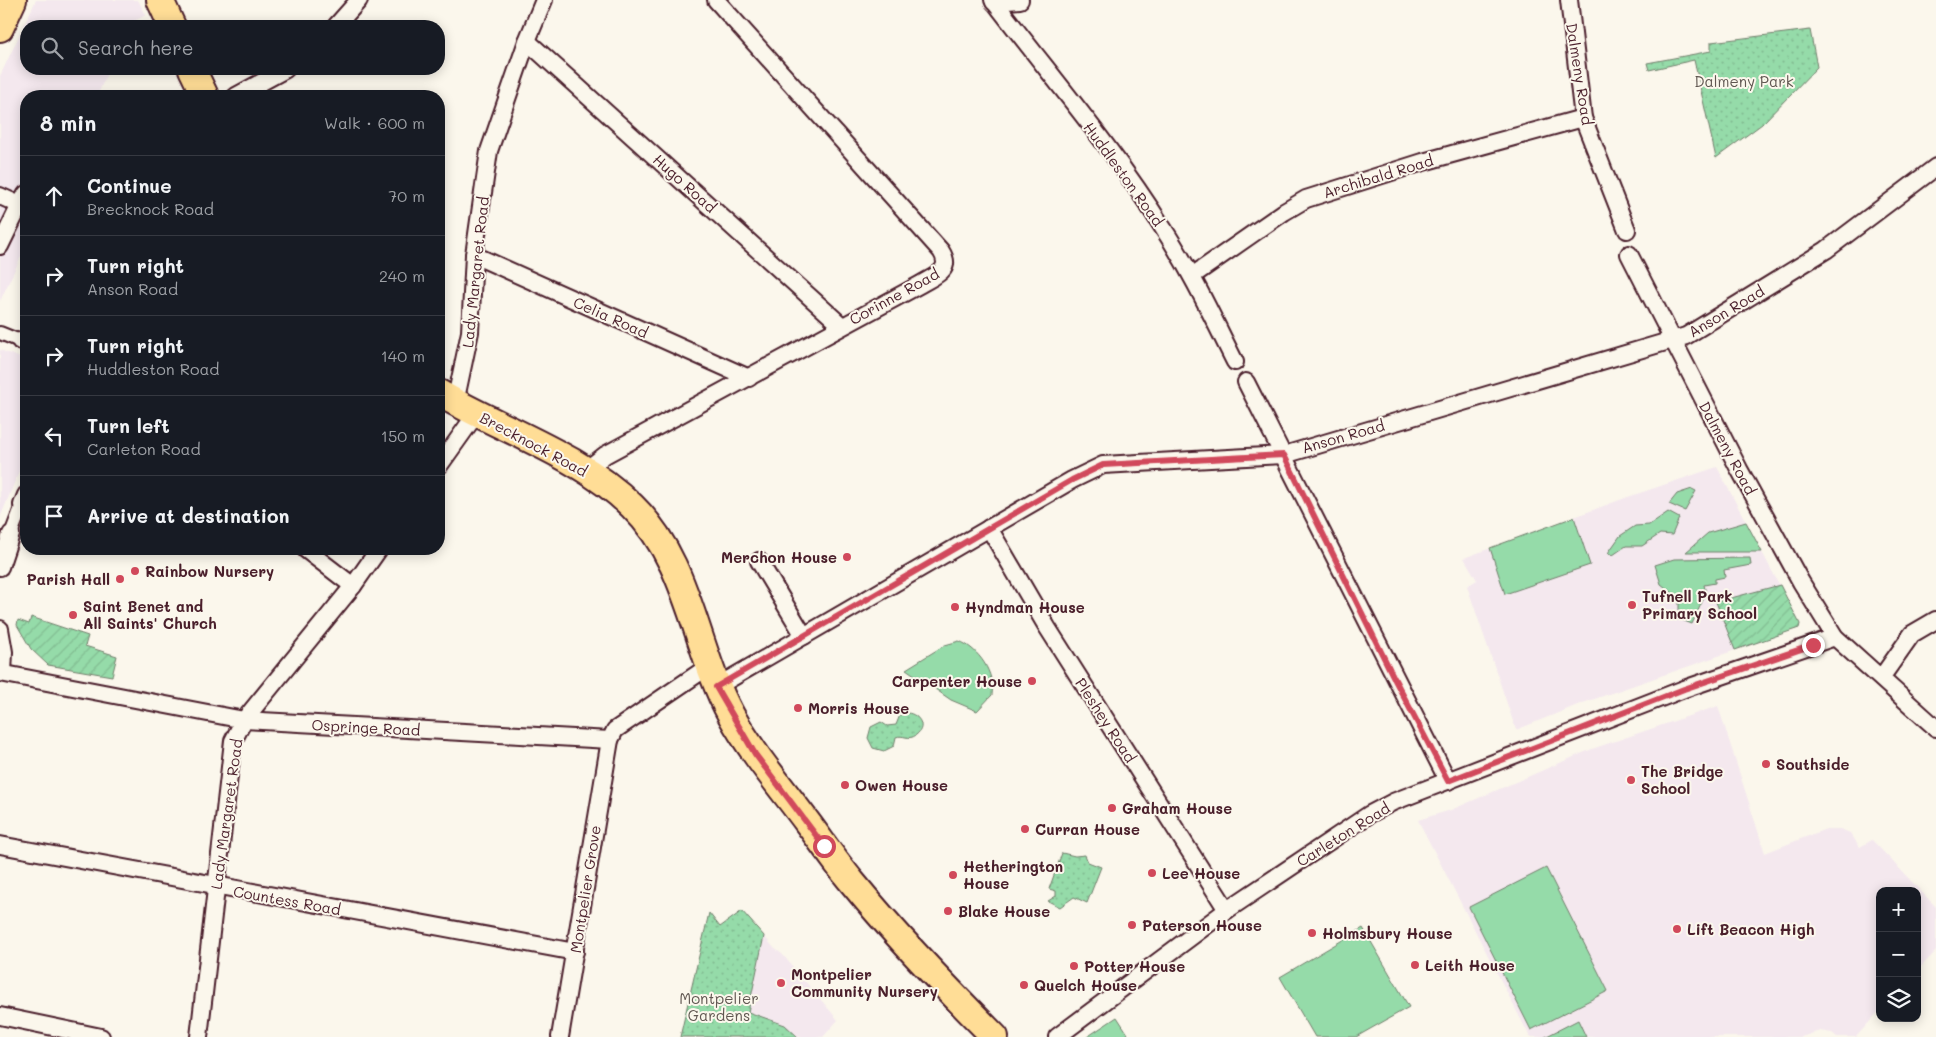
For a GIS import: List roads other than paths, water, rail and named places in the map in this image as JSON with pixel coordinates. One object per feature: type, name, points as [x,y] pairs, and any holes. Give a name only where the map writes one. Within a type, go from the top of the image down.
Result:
[{"type":"main road","points":[[0,28],[13,0]]},
{"type":"main road","points":[[160,0],[169,20]]},
{"type":"main road","points":[[195,75],[202,90]]},
{"type":"main road","name":"Brecknock Road","points":[[457,403],[586,470],[632,505],[652,529],[668,556],[692,610],[713,676],[755,754],[850,880],[932,975],[995,1037]]},
{"type":"street","points":[[341,20],[359,0]]},
{"type":"street","name":"Lady Margaret Road","points":[[445,445],[457,403],[470,332],[474,255],[489,151],[527,41],[544,0]]},
{"type":"street","name":"Corinne Road","points":[[586,470],[605,455],[939,274],[945,266],[946,259],[716,0]]},
{"type":"street","points":[[994,1],[1020,0]]},
{"type":"street","name":"Dalmeny Road","points":[[1569,0],[1583,118],[1627,230]]},
{"type":"street","name":"Huddleston Road","points":[[994,1],[1110,152],[1162,226],[1192,276],[1235,362]]},
{"type":"street","name":"Hugo Road","points":[[527,41],[842,326]]},
{"type":"street","points":[[247,90],[275,75]]},
{"type":"street","name":"Archibald Road","points":[[1192,276],[1284,212],[1311,197],[1414,164],[1583,118]]},
{"type":"street","name":"Anson Road","points":[[713,676],[804,636],[989,528],[1103,465],[1284,455],[1686,336],[1826,250],[1936,167]]},
{"type":"street","points":[[0,196],[20,199]]},
{"type":"street","points":[[0,246],[20,206]]},
{"type":"street","name":"Dalmeny Road","points":[[1628,254],[1801,582],[1835,637],[1936,728]]},
{"type":"street","name":"Celia Road","points":[[474,255],[749,378]]},
{"type":"street","points":[[0,334],[20,341]]},
{"type":"street","points":[[1246,382],[1394,678],[1448,781]]},
{"type":"street","points":[[0,567],[20,510]]},
{"type":"street","name":"Pleshey Road","points":[[989,528],[1047,627],[1227,910]]},
{"type":"street","points":[[314,555],[353,586]]},
{"type":"street","name":"Lady Margaret Road","points":[[199,1037],[234,741],[244,720],[353,586],[375,555]]},
{"type":"street","points":[[759,560],[804,636]]},
{"type":"street","points":[[1881,678],[1912,634],[1936,620]]},
{"type":"street","points":[[0,629],[4,652],[1,673]]},
{"type":"street","name":"Carleton Road","points":[[1057,1037],[1227,910],[1370,814],[1393,802],[1684,689],[1835,637]]},
{"type":"street","name":"Ospringe Road","points":[[1,673],[244,720],[610,740]]},
{"type":"street","points":[[610,740],[615,730],[713,676]]},
{"type":"street","name":"Montpelier Grove","points":[[560,1037],[610,740]]},
{"type":"street","name":"Countess Road","points":[[0,845],[216,887],[575,952]]},
{"type":"street","points":[[0,1016],[101,1037]]},
{"type":"place","name":"Merchon House","points":[[847,557]]},
{"type":"place","name":"Rainbow Nursery","points":[[135,571]]},
{"type":"place","name":"Parish Hall","points":[[120,579]]},
{"type":"place","name":"Tufnell Park Primary School","points":[[1632,605]]},
{"type":"place","name":"Hyndman House","points":[[955,607]]},
{"type":"place","name":"Saint Benet and All Saints' Church","points":[[73,615]]},
{"type":"place","name":"Carpenter House","points":[[1032,681]]},
{"type":"place","name":"Morris House","points":[[798,708]]},
{"type":"place","name":"Southside","points":[[1766,764]]},
{"type":"place","name":"The Bridge School","points":[[1631,780]]},
{"type":"place","name":"Owen House","points":[[845,785]]},
{"type":"place","name":"Graham House","points":[[1112,808]]},
{"type":"place","name":"Curran House","points":[[1025,829]]},
{"type":"place","name":"Lee House","points":[[1152,873]]},
{"type":"place","name":"Hetherington House","points":[[953,875]]},
{"type":"place","name":"Blake House","points":[[948,911]]},
{"type":"place","name":"Paterson House","points":[[1132,925]]},
{"type":"place","name":"Lift Beacon High","points":[[1677,929]]},
{"type":"place","name":"Holmsbury House","points":[[1312,933]]},
{"type":"place","name":"Leith House","points":[[1415,965]]},
{"type":"place","name":"Potter House","points":[[1074,966]]},
{"type":"place","name":"Montpelier Community Nursery","points":[[781,983]]},
{"type":"place","name":"Quelch House","points":[[1024,985]]},
{"type":"park label","name":"Dalmeny Park","points":[[1744,81]]},
{"type":"park label","name":"Montpelier Gardens","points":[[719,1006]]}]
